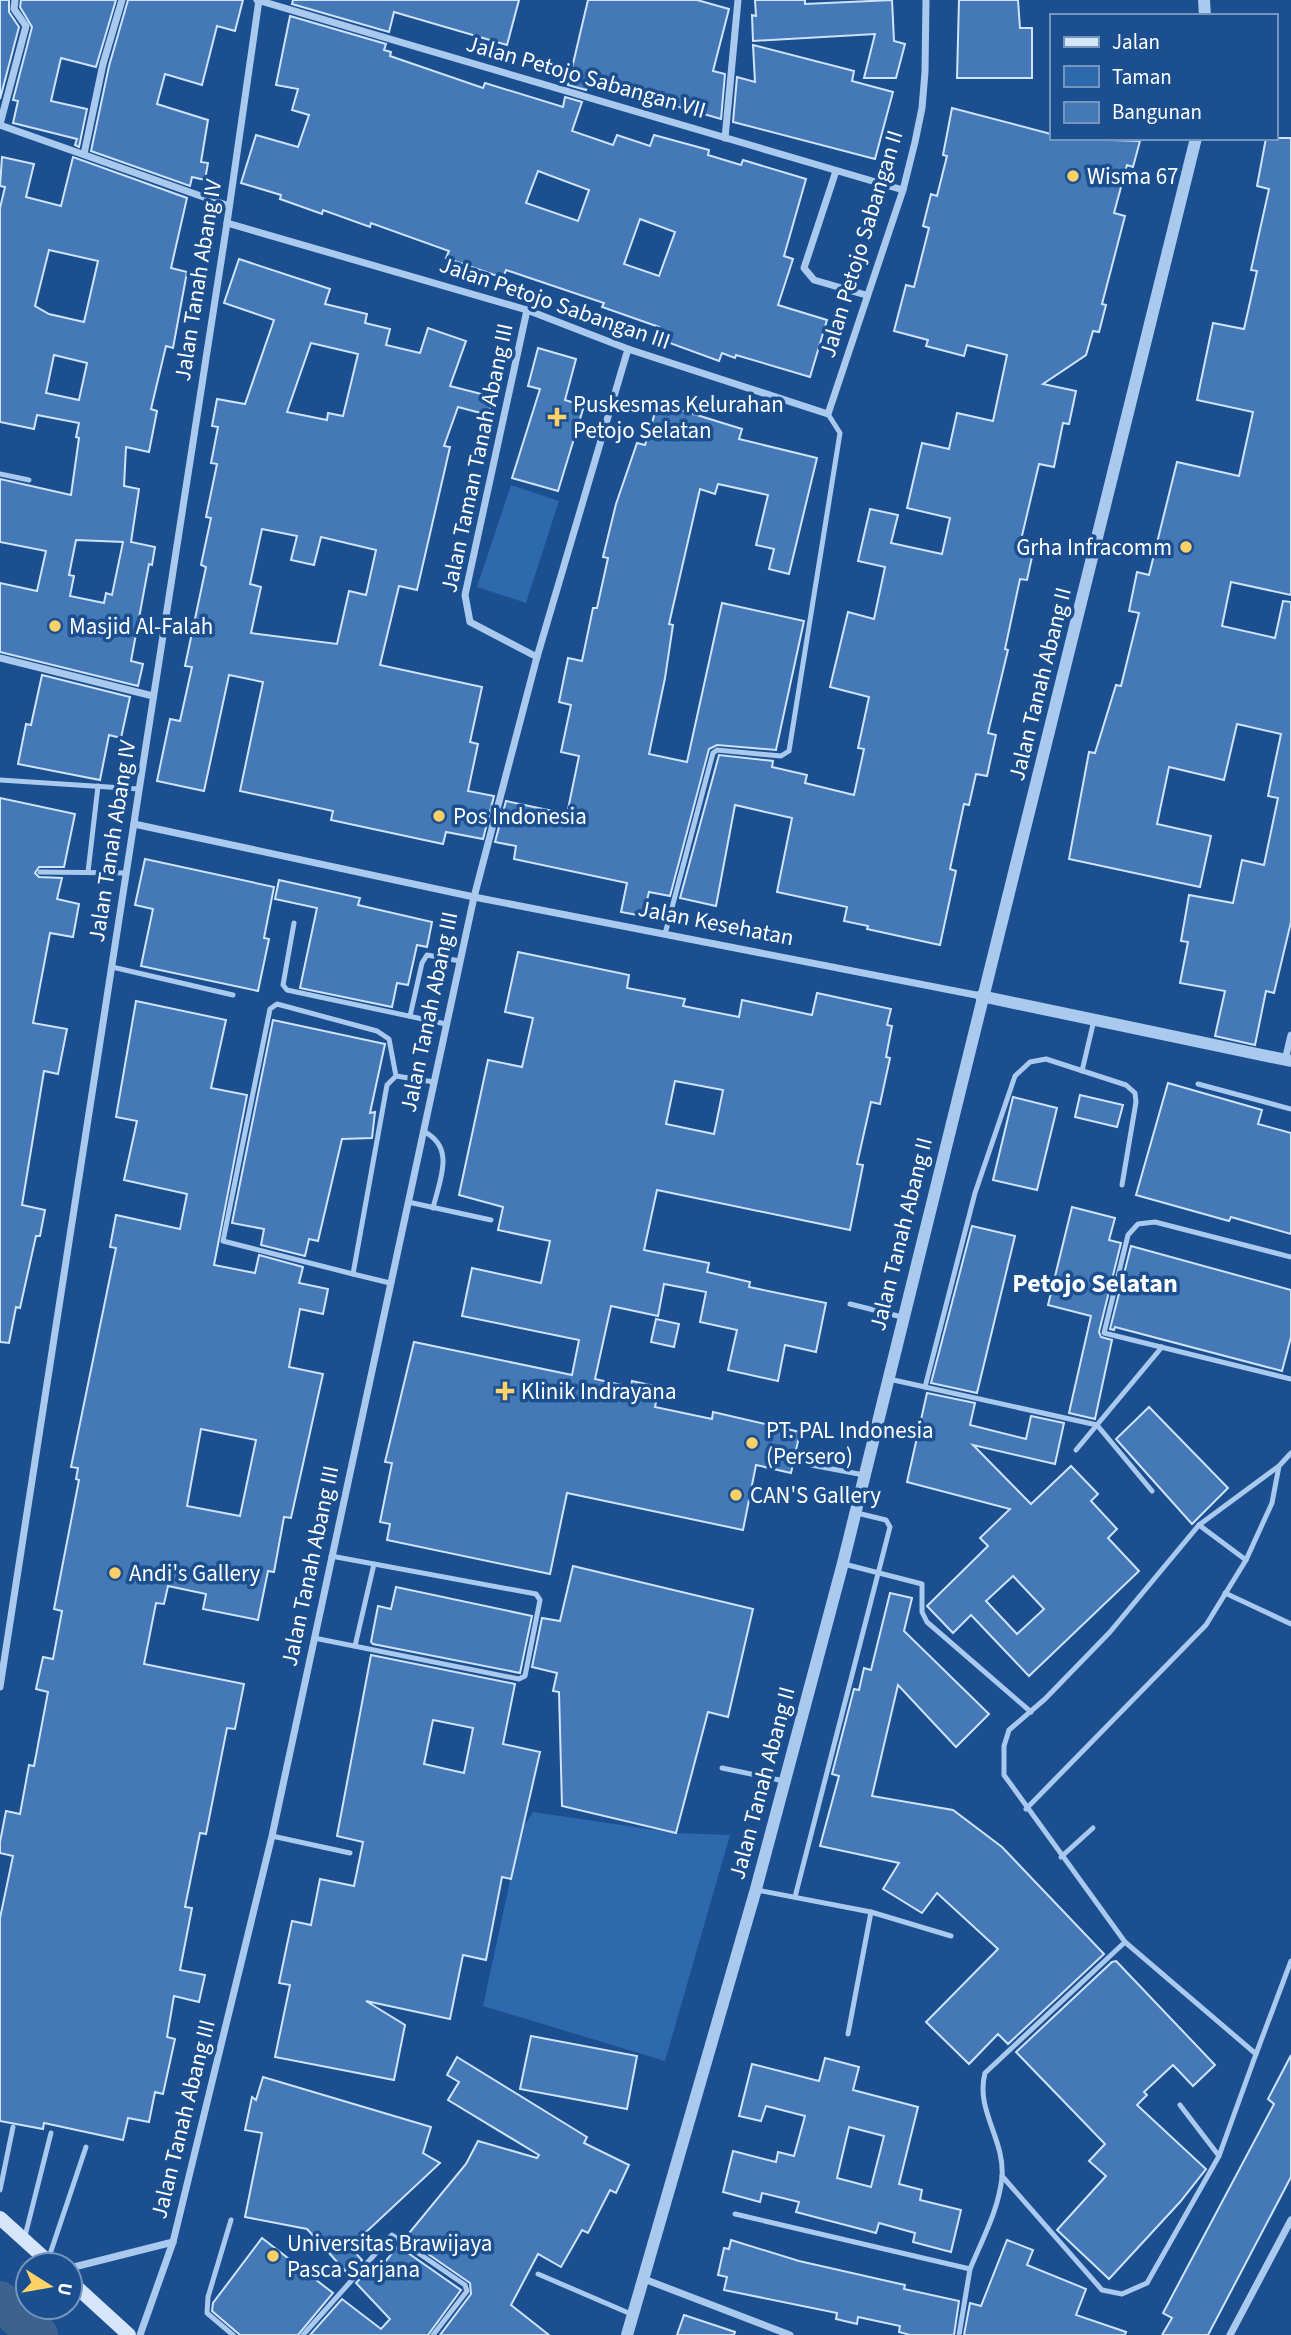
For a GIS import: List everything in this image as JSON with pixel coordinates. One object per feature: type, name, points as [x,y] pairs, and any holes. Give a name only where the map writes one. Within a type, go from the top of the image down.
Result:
[{"type":"main road","points":[[0,2218],[37,2251]]},
{"type":"main road","points":[[84,2294],[129,2335]]},
{"type":"street","points":[[15,0],[14,9],[26,26],[0,124],[229,206]]},
{"type":"street","points":[[84,154],[103,64],[122,0]]},
{"type":"street","name":"Jalan Petojo Sabangan VII","points":[[258,0],[903,190]]},
{"type":"street","name":"Jalan Tanah Abang IV","points":[[0,1687],[3,1648],[227,223],[258,0]]},
{"type":"street","points":[[725,138],[738,0]]},
{"type":"street","name":"Jalan Petojo Sabangan II","points":[[828,414],[903,190],[922,108],[926,0]]},
{"type":"street","name":"Jalan Tanah Abang II","points":[[627,2335],[756,1889],[843,1563],[981,996],[1069,656],[1196,140]]},
{"type":"street","points":[[836,171],[804,268],[814,280],[866,295]]},
{"type":"street","name":"Jalan Petojo Sabangan III","points":[[227,223],[527,310],[628,349],[828,414]]},
{"type":"street","name":"Jalan Taman Tanah Abang III","points":[[527,310],[465,595],[470,622],[537,657]]},
{"type":"street","points":[[474,897],[537,657],[628,349]]},
{"type":"street","points":[[0,658],[153,696]]},
{"type":"street","name":"Jalan Kesehatan","points":[[134,824],[474,897],[981,996],[1288,1061]]},
{"type":"street","name":"Jalan Tanah Abang III","points":[[140,2335],[173,2242],[271,1836],[474,897]]},
{"type":"street","points":[[1288,1061],[1291,1035]]},
{"type":"street","points":[[1230,2335],[1291,2220]]},
{"type":"street","name":"Jalan Tanah Abang III","points":[[84,2264],[173,2242]]},
{"type":"street","points":[[644,2279],[790,2335]]},
{"type":"lane","points":[[665,934],[713,753],[717,750],[781,756],[789,751],[840,433],[828,414]]},
{"type":"lane","points":[[0,474],[29,480]]},
{"type":"lane","points":[[0,780],[139,789]]},
{"type":"lane","points":[[88,872],[98,786]]},
{"type":"lane","points":[[40,872],[126,873]]},
{"type":"lane","points":[[294,923],[283,985],[287,990],[446,1024]]},
{"type":"lane","points":[[411,1016],[422,963],[427,955],[460,961]]},
{"type":"lane","points":[[112,967],[233,995]]},
{"type":"lane","points":[[390,1283],[223,1241],[270,1009],[277,1004],[377,1031],[388,1039],[396,1076]]},
{"type":"lane","points":[[1082,1071],[1094,1020]]},
{"type":"lane","points":[[925,1387],[972,1201],[1015,1076],[1030,1062],[1046,1059],[1126,1085],[1135,1093],[1136,1102],[1122,1185]]},
{"type":"lane","points":[[396,1076],[434,1082]]},
{"type":"lane","points":[[353,1274],[387,1084],[396,1076]]},
{"type":"lane","points":[[1198,1084],[1291,1109]]},
{"type":"lane","points":[[423,1131],[434,1136],[443,1147],[445,1161],[433,1208]]},
{"type":"lane","points":[[408,1202],[491,1220]]},
{"type":"lane","points":[[1291,1257],[1155,1222],[1138,1224],[1128,1235],[1104,1333],[1291,1379]]},
{"type":"lane","points":[[850,1304],[902,1317]]},
{"type":"lane","points":[[1076,1450],[1162,1347]]},
{"type":"lane","points":[[887,1378],[1097,1425],[1152,1491]]},
{"type":"lane","points":[[1256,2054],[1125,1942],[1026,1809],[1004,1775],[1003,1762],[1005,1738],[1009,1730],[1031,1712],[1110,1632],[1199,1525],[1279,1466],[1291,1453]]},
{"type":"lane","points":[[811,1465],[864,1475]]},
{"type":"lane","points":[[1026,1809],[1206,1625],[1246,1560],[1272,1503],[1279,1466]]},
{"type":"lane","points":[[795,1897],[890,1527],[886,1520],[855,1512]]},
{"type":"lane","points":[[1199,1525],[1246,1560]]},
{"type":"lane","points":[[314,1638],[509,1677],[525,1676],[540,1600],[536,1594],[331,1556]]},
{"type":"lane","points":[[843,1563],[922,1584],[922,1612],[927,1622],[1031,1712]]},
{"type":"lane","points":[[355,1646],[374,1564]]},
{"type":"lane","points":[[1225,1593],[1291,1623]]},
{"type":"lane","points":[[722,1768],[784,1781]]},
{"type":"lane","points":[[1061,1857],[1094,1828]]},
{"type":"lane","points":[[271,1836],[350,1853]]},
{"type":"lane","points":[[756,1889],[872,1912],[951,1936]]},
{"type":"lane","points":[[848,2034],[872,1912]]},
{"type":"lane","points":[[959,2335],[971,2269],[994,2208],[1002,2176],[998,2140],[984,2106],[981,2089],[985,2073],[1125,1942]]},
{"type":"lane","points":[[1002,2176],[1102,2290],[1122,2294],[1147,2283],[1219,2156],[1291,1961]]},
{"type":"lane","points":[[1180,2105],[1219,2156]]},
{"type":"lane","points":[[0,2190],[13,2127]]},
{"type":"lane","points":[[24,2239],[51,2133]]},
{"type":"lane","points":[[54,2251],[86,2147]]},
{"type":"lane","points":[[736,2214],[971,2269]]},
{"type":"lane","points":[[231,2220],[207,2313],[233,2335]]},
{"type":"lane","points":[[303,2335],[392,2235],[465,2285],[467,2291],[459,2305],[433,2335]]},
{"type":"lane","points":[[538,2274],[634,2315]]},
{"type":"green space","points":[[511,485],[559,501],[526,603],[477,587]]},
{"type":"green space","points":[[533,1812],[676,1833],[730,1835],[665,2061],[483,2006],[521,1830]]},
{"type":"building","points":[[0,0],[9,0],[9,12],[19,27],[0,99]]},
{"type":"building","points":[[21,0],[116,0],[96,67],[61,58],[51,101],[87,109],[79,147],[75,145],[77,139],[13,123],[18,101],[13,100],[32,27],[20,7]]},
{"type":"building","points":[[128,0],[243,0],[235,31],[217,26],[202,85],[165,74],[157,104],[208,120],[201,162],[208,163],[205,180],[192,177],[190,186],[91,151],[109,66]]},
{"type":"building","points":[[293,0],[519,0],[507,45],[394,12],[389,32],[292,4]]},
{"type":"building","points":[[588,0],[697,0],[729,9],[713,71],[725,74],[721,119],[637,95],[588,85],[586,90],[568,85]]},
{"type":"building","points":[[755,0],[805,0],[805,4],[892,0],[894,41],[905,44],[896,78],[864,78],[875,34],[753,41],[752,15],[756,16]]},
{"type":"building","points":[[959,0],[1018,0],[1020,28],[1032,28],[1032,78],[957,78]]},
{"type":"building","points":[[290,16],[386,44],[384,50],[391,52],[390,56],[483,88],[485,83],[563,107],[565,97],[582,102],[572,131],[613,145],[617,135],[650,146],[654,135],[709,150],[708,155],[741,165],[743,160],[806,179],[784,256],[793,259],[778,305],[827,320],[810,377],[736,355],[735,358],[722,353],[719,361],[656,338],[659,327],[602,307],[604,303],[506,270],[503,278],[446,258],[449,251],[371,223],[370,227],[323,210],[322,214],[280,199],[281,195],[241,183],[256,135],[298,147],[309,115],[292,110],[298,89],[276,85]],"holes":[[[538,171],[589,190],[578,221],[526,203]],[[640,219],[675,232],[659,276],[624,264]]]},
{"type":"building","points":[[753,45],[854,71],[852,81],[893,92],[875,159],[733,122],[737,77],[755,82]]},
{"type":"building","points":[[952,108],[1050,134],[1050,140],[1140,141],[1133,167],[1127,165],[1114,213],[1125,216],[1102,304],[1106,305],[1099,332],[1093,331],[1086,355],[1043,384],[1076,391],[1069,424],[1063,423],[1054,467],[1039,464],[1021,540],[1035,543],[1027,580],[1020,579],[1005,649],[1008,650],[988,733],[996,735],[987,776],[976,774],[969,805],[964,804],[950,869],[956,871],[940,945],[867,929],[868,926],[844,921],[847,907],[777,892],[792,818],[735,805],[716,906],[680,898],[719,755],[773,761],[772,767],[807,775],[805,783],[854,795],[864,749],[858,748],[869,697],[830,687],[848,612],[874,619],[885,567],[858,561],[870,509],[898,515],[891,543],[942,554],[950,518],[907,508],[922,443],[949,449],[957,413],[993,421],[1007,355],[967,345],[964,356],[926,346],[928,340],[894,331],[906,285],[914,287],[929,228],[923,226],[931,194],[937,196],[947,156],[943,155]]},
{"type":"building","points":[[1291,138],[1291,595],[1231,582],[1222,626],[1275,638],[1283,601],[1291,602],[1291,922],[1274,993],[1266,991],[1255,1045],[1215,1036],[1225,991],[1180,983],[1188,942],[1181,941],[1189,895],[1233,903],[1242,860],[1264,865],[1278,798],[1268,796],[1281,734],[1237,724],[1224,780],[1169,767],[1157,824],[1211,836],[1200,887],[1069,859],[1089,752],[1095,753],[1116,685],[1121,686],[1139,613],[1129,611],[1137,572],[1149,575],[1177,462],[1239,476],[1253,412],[1197,400],[1213,323],[1244,329],[1257,271],[1251,270],[1269,189],[1257,186],[1266,140]]},
{"type":"building","points":[[2,157],[34,164],[26,197],[61,206],[73,157],[187,198],[171,268],[187,272],[173,348],[166,346],[151,409],[157,411],[149,452],[126,447],[124,486],[139,489],[131,542],[155,547],[152,565],[149,564],[131,661],[143,664],[138,686],[0,652],[0,583],[37,591],[46,551],[0,542],[0,479],[71,495],[79,423],[37,415],[34,429],[0,422],[0,208],[5,187],[0,186]],"holes":[[[49,250],[98,261],[84,322],[49,314],[35,306]],[[54,355],[87,363],[79,400],[46,393]],[[76,540],[123,542],[112,595],[106,593],[104,603],[70,596],[74,576],[69,575]]]},
{"type":"building","points":[[239,259],[330,289],[325,304],[367,314],[365,323],[390,329],[386,345],[420,353],[428,328],[466,341],[450,386],[493,397],[488,415],[458,407],[444,446],[450,447],[417,590],[399,586],[380,665],[482,687],[470,742],[478,744],[468,791],[494,796],[483,839],[446,832],[443,844],[331,820],[333,811],[240,791],[263,682],[229,675],[204,791],[157,781],[170,719],[180,721],[192,667],[185,666],[206,567],[201,565],[211,518],[206,517],[217,464],[211,463],[218,427],[212,426],[217,399],[245,404],[274,320],[224,303]],"holes":[[[311,343],[358,354],[343,416],[328,413],[327,420],[287,412]],[[262,529],[297,536],[291,560],[314,565],[321,537],[376,550],[366,595],[349,591],[337,644],[251,633],[261,587],[250,584]]]},
{"type":"building","points":[[538,348],[576,359],[565,400],[584,406],[558,491],[512,478],[540,389],[528,386]]},
{"type":"building","points":[[658,403],[742,429],[739,439],[817,458],[789,574],[769,569],[774,549],[756,545],[768,495],[718,484],[715,494],[700,489],[669,624],[673,625],[665,678],[649,754],[687,762],[722,603],[804,621],[776,750],[717,745],[709,749],[670,896],[649,892],[643,916],[621,912],[627,883],[514,859],[516,846],[495,842],[506,801],[567,814],[579,756],[561,752],[571,705],[559,702],[568,658],[582,661],[593,608],[597,608],[608,558],[603,557],[616,504],[637,443],[645,445]]},
{"type":"building","points":[[42,675],[130,697],[121,738],[109,735],[100,780],[18,764],[26,724],[31,725]]},
{"type":"building","points":[[0,798],[75,814],[64,867],[39,867],[35,873],[39,877],[62,878],[57,899],[79,904],[73,937],[50,933],[33,1023],[67,1029],[58,1074],[44,1071],[22,1205],[45,1210],[40,1236],[36,1236],[20,1308],[16,1307],[9,1343],[0,1342]]},
{"type":"building","points":[[145,859],[274,887],[264,938],[269,939],[258,991],[141,966],[153,909],[135,905]]},
{"type":"building","points":[[279,880],[360,898],[358,905],[432,922],[427,947],[417,945],[408,985],[397,983],[392,1007],[300,988],[317,908],[275,899]]},
{"type":"building","points":[[518,952],[629,975],[627,988],[685,999],[683,1006],[739,1017],[742,1000],[812,1015],[817,993],[891,1009],[887,1025],[892,1026],[886,1057],[890,1058],[880,1104],[871,1102],[857,1164],[863,1165],[850,1230],[657,1190],[644,1250],[709,1263],[707,1272],[750,1282],[749,1287],[826,1303],[816,1352],[785,1345],[778,1381],[728,1370],[737,1330],[700,1322],[706,1292],[664,1284],[658,1316],[611,1306],[595,1379],[631,1387],[632,1381],[659,1387],[655,1407],[712,1419],[713,1412],[800,1432],[791,1473],[756,1465],[743,1530],[567,1493],[550,1574],[387,1540],[390,1524],[380,1522],[392,1463],[385,1462],[414,1342],[572,1375],[579,1340],[462,1316],[472,1268],[541,1283],[550,1241],[498,1230],[503,1207],[459,1195],[488,1060],[522,1067],[533,1018],[505,1012]],"holes":[[[675,1081],[723,1090],[714,1134],[666,1124]]]},
{"type":"building","points":[[136,1001],[226,1020],[211,1088],[247,1095],[214,1265],[255,1273],[259,1255],[303,1267],[299,1283],[328,1289],[323,1314],[300,1309],[289,1367],[323,1374],[291,1518],[284,1517],[274,1572],[268,1571],[258,1620],[203,1609],[206,1594],[168,1586],[164,1604],[156,1603],[144,1664],[244,1684],[235,1729],[227,1728],[206,1834],[200,1833],[185,1907],[192,1908],[180,1970],[205,1975],[199,2002],[174,1996],[167,2037],[175,2039],[163,2094],[155,2092],[149,2122],[128,2118],[123,2140],[44,2123],[43,2129],[0,2121],[0,1918],[13,1856],[0,1853],[0,1842],[6,1811],[20,1814],[29,1765],[34,1766],[48,1692],[36,1689],[43,1657],[53,1659],[62,1611],[54,1609],[79,1480],[76,1479],[78,1468],[71,1467],[116,1248],[110,1247],[116,1215],[180,1229],[187,1194],[124,1180],[137,1121],[116,1117]],"holes":[[[201,1429],[256,1440],[240,1516],[187,1506]]]},
{"type":"building","points":[[273,1020],[385,1044],[370,1113],[375,1112],[372,1138],[342,1139],[318,1241],[309,1239],[305,1256],[261,1245],[264,1229],[232,1223]]},
{"type":"building","points":[[1168,1083],[1262,1110],[1258,1124],[1291,1133],[1291,1234],[1231,1217],[1229,1221],[1136,1195]]},
{"type":"building","points":[[1080,1095],[1123,1105],[1117,1127],[1075,1117]]},
{"type":"building","points":[[1013,1097],[1057,1108],[1037,1190],[993,1180]]},
{"type":"building","points":[[1072,1207],[1115,1218],[1109,1240],[1121,1243],[1099,1332],[1101,1337],[1112,1340],[1095,1419],[1069,1413],[1091,1316],[1048,1305]]},
{"type":"building","points":[[972,1226],[1015,1236],[977,1393],[931,1383]]},
{"type":"building","points":[[1131,1246],[1291,1290],[1291,1337],[1282,1371],[1115,1327],[1114,1330],[1110,1329]]},
{"type":"building","points":[[656,1319],[679,1324],[674,1347],[651,1342]]},
{"type":"building","points":[[927,1393],[975,1403],[970,1425],[1026,1439],[1031,1416],[1064,1423],[1055,1464],[973,1445],[1031,1504],[1071,1466],[1098,1494],[1091,1501],[1117,1529],[1108,1538],[1139,1571],[1029,1676],[971,1615],[953,1633],[927,1606],[988,1546],[980,1538],[1010,1509],[907,1482]],"holes":[[[1013,1576],[1044,1609],[1017,1634],[986,1601]]]},
{"type":"building","points":[[1149,1407],[1228,1488],[1192,1524],[1116,1439]]},
{"type":"building","points":[[573,1566],[753,1609],[728,1717],[708,1712],[676,1833],[562,1806],[559,1692],[553,1691],[557,1673],[532,1667],[542,1618],[560,1621]]},
{"type":"building","points":[[396,1587],[532,1616],[520,1673],[373,1644],[371,1642],[378,1606],[391,1609]]},
{"type":"building","points":[[890,1593],[912,1598],[904,1631],[989,1714],[956,1747],[898,1685],[872,1796],[953,1810],[1002,1847],[1104,1954],[1008,2044],[998,2034],[969,2064],[926,2022],[998,1949],[937,1893],[922,1913],[883,1889],[899,1863],[820,1846],[839,1776],[832,1774],[854,1689],[859,1690],[864,1668],[871,1670]]},
{"type":"building","points":[[371,1655],[515,1684],[503,1744],[540,1752],[511,1879],[502,1877],[486,1960],[463,1955],[450,2019],[366,2001],[405,2025],[394,2080],[275,2057],[290,1985],[279,1983],[292,1921],[311,1925],[320,1879],[354,1886],[363,1842],[337,1836]],"holes":[[[433,1720],[473,1728],[464,1773],[424,1764]]]},
{"type":"building","points":[[1116,1961],[1215,2065],[1193,2086],[1173,2065],[1144,2092],[1147,2095],[1137,2105],[1206,2169],[1180,2202],[1109,2279],[1057,2230],[1106,2176],[1089,2161],[1105,2144],[1016,2052]]},
{"type":"building","points":[[531,2036],[637,2056],[627,2109],[520,2089]]},
{"type":"building","points":[[1291,2055],[1291,2177],[1208,2335],[1162,2335],[1172,2318],[1163,2313],[1274,2104],[1268,2099]]},
{"type":"building","points":[[457,2057],[587,2137],[584,2143],[629,2165],[616,2193],[610,2190],[588,2233],[582,2230],[561,2267],[538,2254],[511,2305],[549,2335],[440,2335],[471,2294],[470,2283],[405,2238],[466,2164],[478,2141],[537,2158],[539,2155],[448,2100],[459,2082],[447,2075]]},
{"type":"building","points":[[825,2058],[859,2067],[853,2090],[918,2107],[899,2184],[922,2190],[920,2200],[961,2210],[951,2252],[913,2242],[915,2233],[879,2223],[876,2233],[796,2212],[799,2202],[762,2193],[760,2202],[723,2192],[733,2151],[776,2162],[778,2152],[794,2156],[805,2116],[766,2106],[761,2121],[739,2116],[752,2064],[819,2081]],"holes":[[[849,2127],[884,2136],[871,2187],[837,2178]]]},
{"type":"building","points":[[263,2077],[431,2127],[423,2153],[440,2163],[350,2247],[362,2260],[349,2275],[307,2229],[245,2217],[262,2133],[245,2130],[252,2097],[256,2100]]},
{"type":"building","points":[[262,2238],[333,2293],[298,2335],[240,2335],[212,2311],[213,2303]]},
{"type":"building","points":[[731,2240],[799,2261],[905,2285],[904,2289],[959,2301],[954,2335],[910,2335],[899,2332],[900,2326],[858,2317],[857,2324],[836,2319],[837,2313],[724,2290],[727,2277],[718,2275],[724,2248],[729,2249]]},
{"type":"building","points":[[1007,2240],[1033,2250],[1027,2265],[1086,2289],[1076,2315],[1126,2332],[1125,2335],[964,2335],[970,2303],[981,2306]]},
{"type":"building","points":[[398,2246],[461,2290],[428,2335],[310,2335],[342,2299],[381,2329],[390,2319],[356,2283],[370,2268],[375,2274]]},
{"type":"building","points":[[684,2315],[735,2332],[734,2335],[677,2335]]},
{"type":"waterway","points":[[0,2301],[38,2335]]},
{"type":"place","name":"Wisma 67","points":[[1073,176]]},
{"type":"place","name":"Puskesmas Kelurahan Petojo Selatan","points":[[557,417]]},
{"type":"place","name":"Grha Infracomm","points":[[1186,547]]},
{"type":"place","name":"Masjid Al-Falah","points":[[55,626]]},
{"type":"place","name":"Pos Indonesia","points":[[439,816]]},
{"type":"place","name":"Klinik Indrayana","points":[[505,1391]]},
{"type":"place","name":"PT. PAL Indonesia (Persero)","points":[[752,1443]]},
{"type":"place","name":"CAN'S Gallery","points":[[736,1495]]},
{"type":"place","name":"Andi's Gallery","points":[[115,1573]]},
{"type":"place","name":"Universitas Brawijaya Pasca Sarjana","points":[[273,2256]]},
{"type":"district","name":"Petojo Selatan","points":[[1095,1283]]}]
